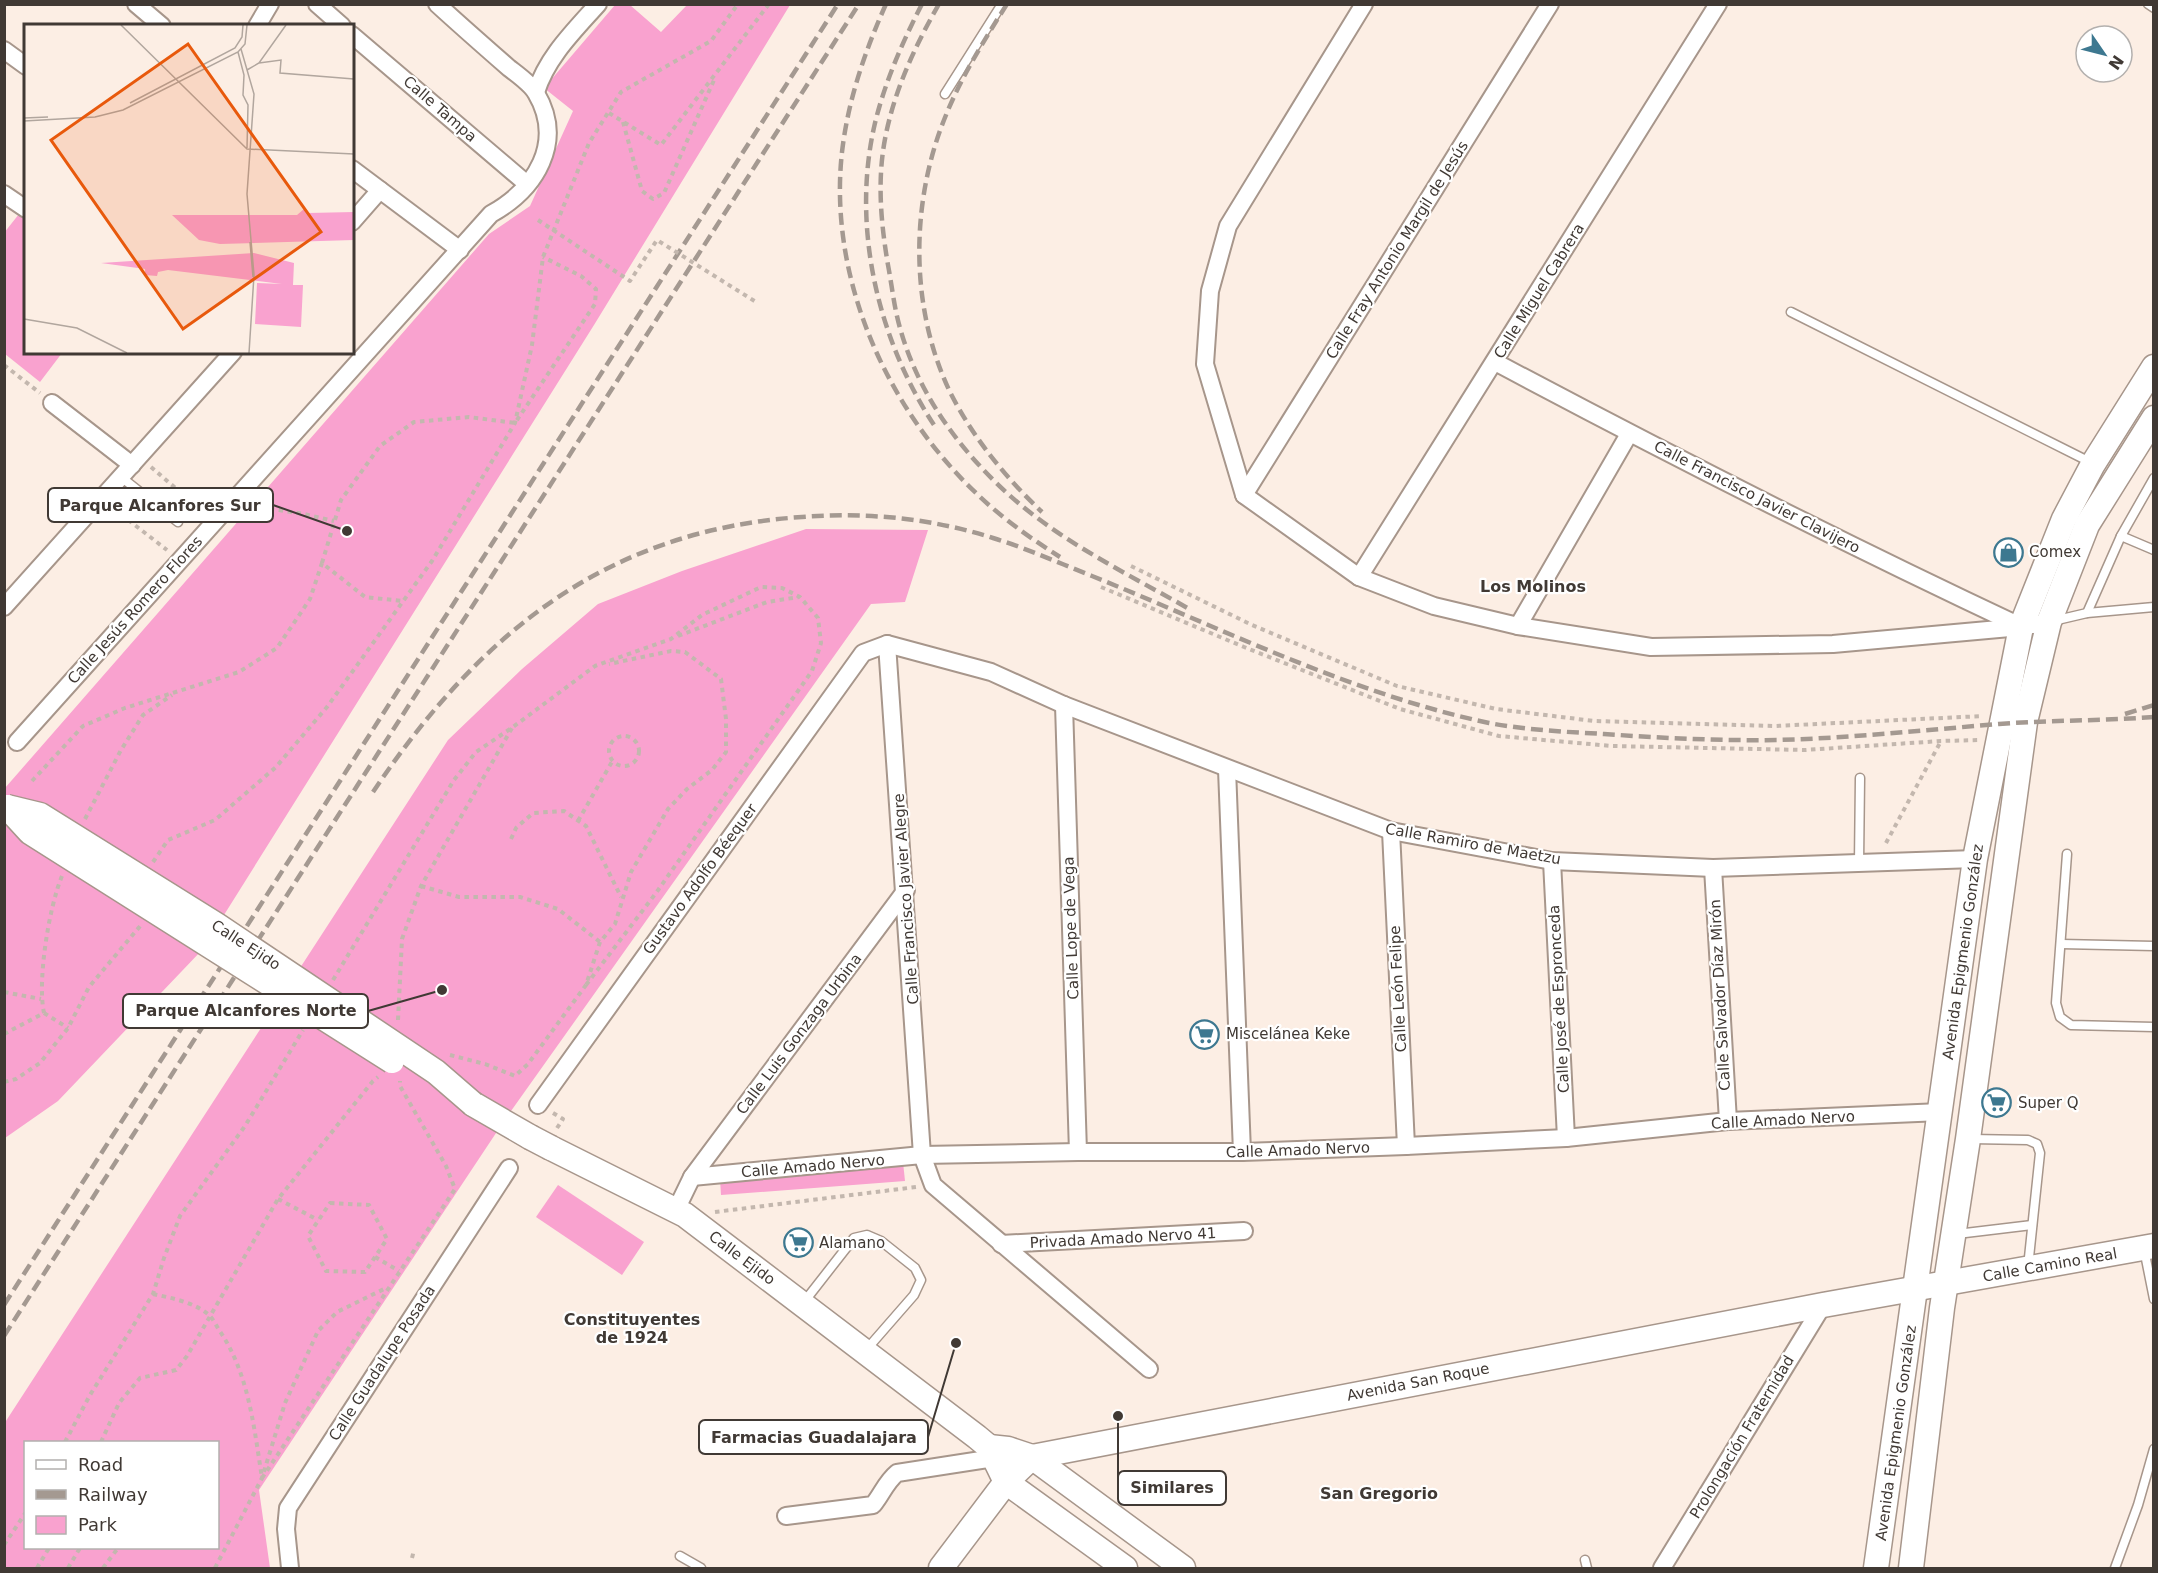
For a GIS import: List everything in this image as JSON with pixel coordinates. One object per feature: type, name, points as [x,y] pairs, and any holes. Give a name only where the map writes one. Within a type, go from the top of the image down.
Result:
[{"type":"street","points":[[136,4],[160,24]]},
{"type":"street","points":[[258,24],[270,4]]},
{"type":"street","points":[[317,4],[340,24]]},
{"type":"street","points":[[437,4],[536,92],[546,66],[598,4]]},
{"type":"street","points":[[1364,4],[1228,226],[1210,291],[1205,364],[1244,495],[1359,577],[1434,606],[1518,626],[1652,647],[1833,644],[2021,627],[2049,622]]},
{"type":"street","name":"Calle Fray Antonio Margil de Jesús","points":[[1244,495],[1550,4]]},
{"type":"street","name":"Calle Miguel Cabrera","points":[[1359,577],[1496,362],[1718,4]]},
{"type":"street","name":"Calle Tampa","points":[[354,36],[527,184]]},
{"type":"street","points":[[4,50],[24,65]]},
{"type":"street","name":"Calle Jesús Romero Flores","points":[[17,742],[491,214],[508,204],[527,184],[544,159],[550,129],[536,92]]},
{"type":"street","points":[[354,170],[460,250]]},
{"type":"street","points":[[354,220],[380,190]]},
{"type":"street","points":[[4,194],[24,208]]},
{"type":"street","points":[[4,607],[130,466],[224,355]]},
{"type":"street","name":"Calle Francisco Javier Clavijero","points":[[1496,362],[1629,434],[2021,627]]},
{"type":"street","name":"Avenida Epigmenio González","points":[[1876,1569],[1975,859],[2021,627],[2064,519],[2093,464],[2154,367]]},
{"type":"street","points":[[52,403],[130,466]]},
{"type":"street","name":"Avenida Epigmenio González","points":[[1911,1569],[1942,1308],[1968,1139],[2025,722],[2049,622],[2088,525],[2154,418]]},
{"type":"street","points":[[1518,626],[1629,434]]},
{"type":"street","name":"Gustavo Adolfo Béequer","points":[[538,1105],[863,653],[887,644]]},
{"type":"street","name":"Calle Ramiro de Maetzu","points":[[887,644],[991,672],[1064,705],[1391,831],[1552,861],[1713,868],[1975,859]]},
{"type":"street","name":"Calle Francisco Javier Alegre","points":[[887,644],[906,890],[922,1155]]},
{"type":"street","name":"Calle Lope de Vega","points":[[1064,705],[1078,1152]]},
{"type":"street","points":[[1227,769],[1242,1152]]},
{"type":"street","name":"Calle Ejido","points":[[6,807],[30,832],[429,1084],[472,1104],[550,1148],[680,1213],[802,1304],[992,1452],[1006,1482],[1125,1569]]},
{"type":"street","name":"Calle León Felipe","points":[[1391,831],[1406,1146]]},
{"type":"street","name":"Calle José de Espronceda","points":[[1552,861],[1566,1138]]},
{"type":"street","name":"Calle Salvador Díaz Mirón","points":[[1713,868],[1728,1121]]},
{"type":"street","name":"Calle Luis Gonzaga Urbina","points":[[692,1177],[906,890]]},
{"type":"street","name":"Calle Amado Nervo","points":[[692,1177],[922,1155],[1242,1152],[1406,1146],[1566,1138],[1728,1121],[1941,1113]]},
{"type":"street","name":"Privada Amado Nervo 41","points":[[922,1155],[933,1185],[1149,1369]]},
{"type":"street","name":"Calle Guadalupe Posada","points":[[290,1569],[286,1529],[288,1508],[509,1168]]},
{"type":"street","points":[[680,1213],[692,1177]]},
{"type":"street","name":"Privada Amado Nervo 41","points":[[1001,1244],[1244,1231]]},
{"type":"street","name":"Calle Camino Real","points":[[1947,1283],[2149,1247]]},
{"type":"street","name":"Avenida San Roque","points":[[1032,1457],[1947,1283]]},
{"type":"street","name":"Prolongación Fraternidad","points":[[1662,1569],[1823,1305]]},
{"type":"street","name":"Calle Ejido","points":[[992,1452],[1008,1449],[1032,1457],[1183,1569]]},
{"type":"street","points":[[786,1516],[873,1505],[881,1496],[887,1481],[897,1473],[992,1452]]},
{"type":"street","points":[[941,1569],[1006,1482],[1032,1457]]},
{"type":"lane","points":[[945,94],[1002,4]]},
{"type":"lane","points":[[2148,4],[2154,8]]},
{"type":"lane","points":[[1791,312],[2093,464]]},
{"type":"lane","points":[[130,466],[178,522]]},
{"type":"lane","points":[[2087,613],[2121,536],[2154,478]]},
{"type":"lane","points":[[2121,536],[2154,550]]},
{"type":"lane","points":[[2049,622],[2087,613],[2154,607]]},
{"type":"lane","points":[[1860,778],[1867,863]]},
{"type":"lane","points":[[2067,854],[2056,1003],[2060,1017],[2071,1025],[2154,1027]]},
{"type":"lane","points":[[2061,944],[2154,946]]},
{"type":"lane","points":[[1968,1139],[2028,1140],[2037,1144],[2040,1153],[2028,1269]]},
{"type":"lane","points":[[1953,1234],[2032,1225]]},
{"type":"lane","points":[[802,1304],[854,1238],[867,1235],[881,1241],[915,1268],[920,1273],[921,1280],[914,1295],[864,1353]]},
{"type":"lane","points":[[2149,1247],[2154,1299]]},
{"type":"lane","points":[[2115,1569],[2154,1449]]},
{"type":"lane","points":[[680,1556],[700,1569]]},
{"type":"path","points":[[514,423],[532,345],[543,257],[589,143],[621,92],[711,41],[738,4]]},
{"type":"path","points":[[609,113],[661,145],[769,4]]},
{"type":"path","points":[[623,121],[642,191],[653,199],[664,193],[716,74]]},
{"type":"path","points":[[538,220],[630,281],[657,240],[756,302]]},
{"type":"path","points":[[151,872],[154,861],[168,840],[215,820],[276,767],[327,706],[432,561],[514,423],[595,304],[596,289],[581,276],[543,257]]},
{"type":"path","points":[[4,365],[52,403]]},
{"type":"path","points":[[32,781],[83,726],[125,708],[239,672],[277,648],[310,599],[341,500],[380,447],[414,423],[469,417],[514,423]]},
{"type":"path","points":[[130,466],[214,521]]},
{"type":"path","points":[[101,498],[179,560]]},
{"type":"path","points":[[230,503],[334,521]]},
{"type":"path","points":[[322,563],[365,597],[402,601]]},
{"type":"path","points":[[1131,566],[1252,625],[1397,686],[1496,709],[1594,721],[1775,726],[2002,715]]},
{"type":"path","points":[[443,1056],[453,1055],[485,1064],[514,1076],[528,1064],[656,893],[812,671],[821,643],[818,618],[800,597],[782,588],[761,586],[702,615],[674,637]]},
{"type":"path","points":[[1101,587],[1244,648],[1400,709],[1499,736],[1612,747],[1805,750],[1941,741],[1998,740]]},
{"type":"path","points":[[331,984],[454,780],[476,752],[595,666],[767,602],[800,597]]},
{"type":"path","points":[[586,985],[600,942],[615,924],[631,872],[668,809],[687,789],[712,770],[726,752],[726,718],[722,679],[686,652],[670,651],[595,666]]},
{"type":"path","points":[[399,1031],[402,939],[421,886],[513,727]]},
{"type":"path","points":[[578,821],[613,760],[609,749],[616,739],[627,736],[636,742],[639,752],[634,762],[623,765],[613,760]]},
{"type":"path","points":[[1867,863],[1941,741]]},
{"type":"path","points":[[511,839],[516,828],[533,813],[564,811],[586,826],[622,898]]},
{"type":"path","points":[[421,886],[459,897],[520,897],[530,900],[558,909],[600,942]]},
{"type":"path","points":[[4,1082],[16,1080],[40,1063],[68,1028],[89,987],[140,926],[142,915]]},
{"type":"path","points":[[4,992],[41,999]]},
{"type":"path","points":[[44,1013],[68,1028]]},
{"type":"path","points":[[66,1441],[90,1395],[153,1294],[180,1216],[245,1126],[306,1024]]},
{"type":"path","points":[[102,1441],[119,1403],[140,1378],[176,1370],[187,1356],[278,1198],[373,1081],[383,1074]]},
{"type":"path","points":[[215,1569],[262,1478],[455,1189],[446,1166],[400,1086],[401,1074]]},
{"type":"path","points":[[680,1213],[933,1185]]},
{"type":"path","points":[[278,1198],[318,1220]]},
{"type":"path","points":[[330,1203],[369,1204],[387,1239],[365,1272],[326,1271],[309,1236],[318,1220],[330,1203]]},
{"type":"path","points":[[375,1257],[399,1271]]},
{"type":"path","points":[[262,1478],[285,1403],[318,1331],[337,1312],[388,1287]]},
{"type":"path","points":[[153,1294],[200,1309],[210,1316],[231,1346],[250,1402],[262,1478]]},
{"type":"path","points":[[4,1545],[24,1515]]},
{"type":"path","points":[[37,1569],[48,1549]]},
{"type":"path","points":[[68,1569],[79,1549]]},
{"type":"path","points":[[103,1569],[117,1549]]},
{"type":"path","points":[[411,1558],[414,1550]]},
{"type":"green space","points":[[615,5],[630,5],[661,32],[687,5],[790,5],[594,325],[202,950],[58,1101],[5,1138],[5,788],[489,234],[530,206],[573,111],[544,88]]},
{"type":"green space","points":[[19,214],[24,218],[24,354],[61,354],[40,382],[5,354],[4,233]]},
{"type":"green space","points":[[806,529],[928,530],[905,602],[871,604],[504,1121],[259,1490],[270,1568],[5,1568],[4,1424],[448,740],[522,669],[598,604],[682,571]]},
{"type":"green space","points":[[903,1162],[905,1181],[721,1195],[720,1179]]},
{"type":"green space","points":[[558,1185],[644,1242],[622,1275],[536,1217]]},
{"type":"railway","points":[[4,1305],[838,4]]},
{"type":"railway","points":[[4,1336],[859,4]]},
{"type":"railway","points":[[886,4],[858,76],[848,114],[842,152],[840,199],[844,246],[855,292],[870,338],[891,381],[916,422],[944,460],[996,511],[1060,557]]},
{"type":"railway","points":[[922,4],[895,63],[879,108],[868,162],[866,201],[868,240],[874,280],[884,318],[897,355],[934,425]]},
{"type":"railway","points":[[939,4],[900,86],[889,121],[881,171],[882,218],[896,312],[917,375],[956,438],[1007,493],[1072,542],[1191,610]]},
{"type":"railway","points":[[1007,4],[965,75],[944,120],[925,187],[920,222],[919,258],[928,328],[951,394],[970,427],[992,457],[1042,512]]},
{"type":"railway","points":[[373,792],[414,735],[457,684],[504,639],[554,600],[608,568],[667,543],[732,526],[802,517],[874,516],[922,521],[970,531],[1018,546],[1337,677],[1387,695],[1489,723],[1546,730],[1648,737],[1778,740],[1861,736],[2018,723],[2154,717]]},
{"type":"railway","points":[[2125,714],[2154,705]]},
{"type":"place","name":"Parque Alcanfores Sur","points":[[347,531]]},
{"type":"place","name":"Comex","points":[[2008,552]]},
{"type":"place","name":"Parque Alcanfores Norte","points":[[442,990]]},
{"type":"place","name":"Miscelánea Keke","points":[[1205,1034]]},
{"type":"place","name":"Super Q","points":[[1997,1103]]},
{"type":"place","name":"Alamano","points":[[798,1243]]},
{"type":"place","name":"Farmacias Guadalajara","points":[[956,1343]]},
{"type":"place","name":"Similares","points":[[1118,1416]]},
{"type":"district","name":"Los Molinos","points":[[1533,586]]},
{"type":"district","name":"Constituyentes de 1924","points":[[632,1328]]},
{"type":"district","name":"San Gregorio","points":[[1379,1493]]}]
